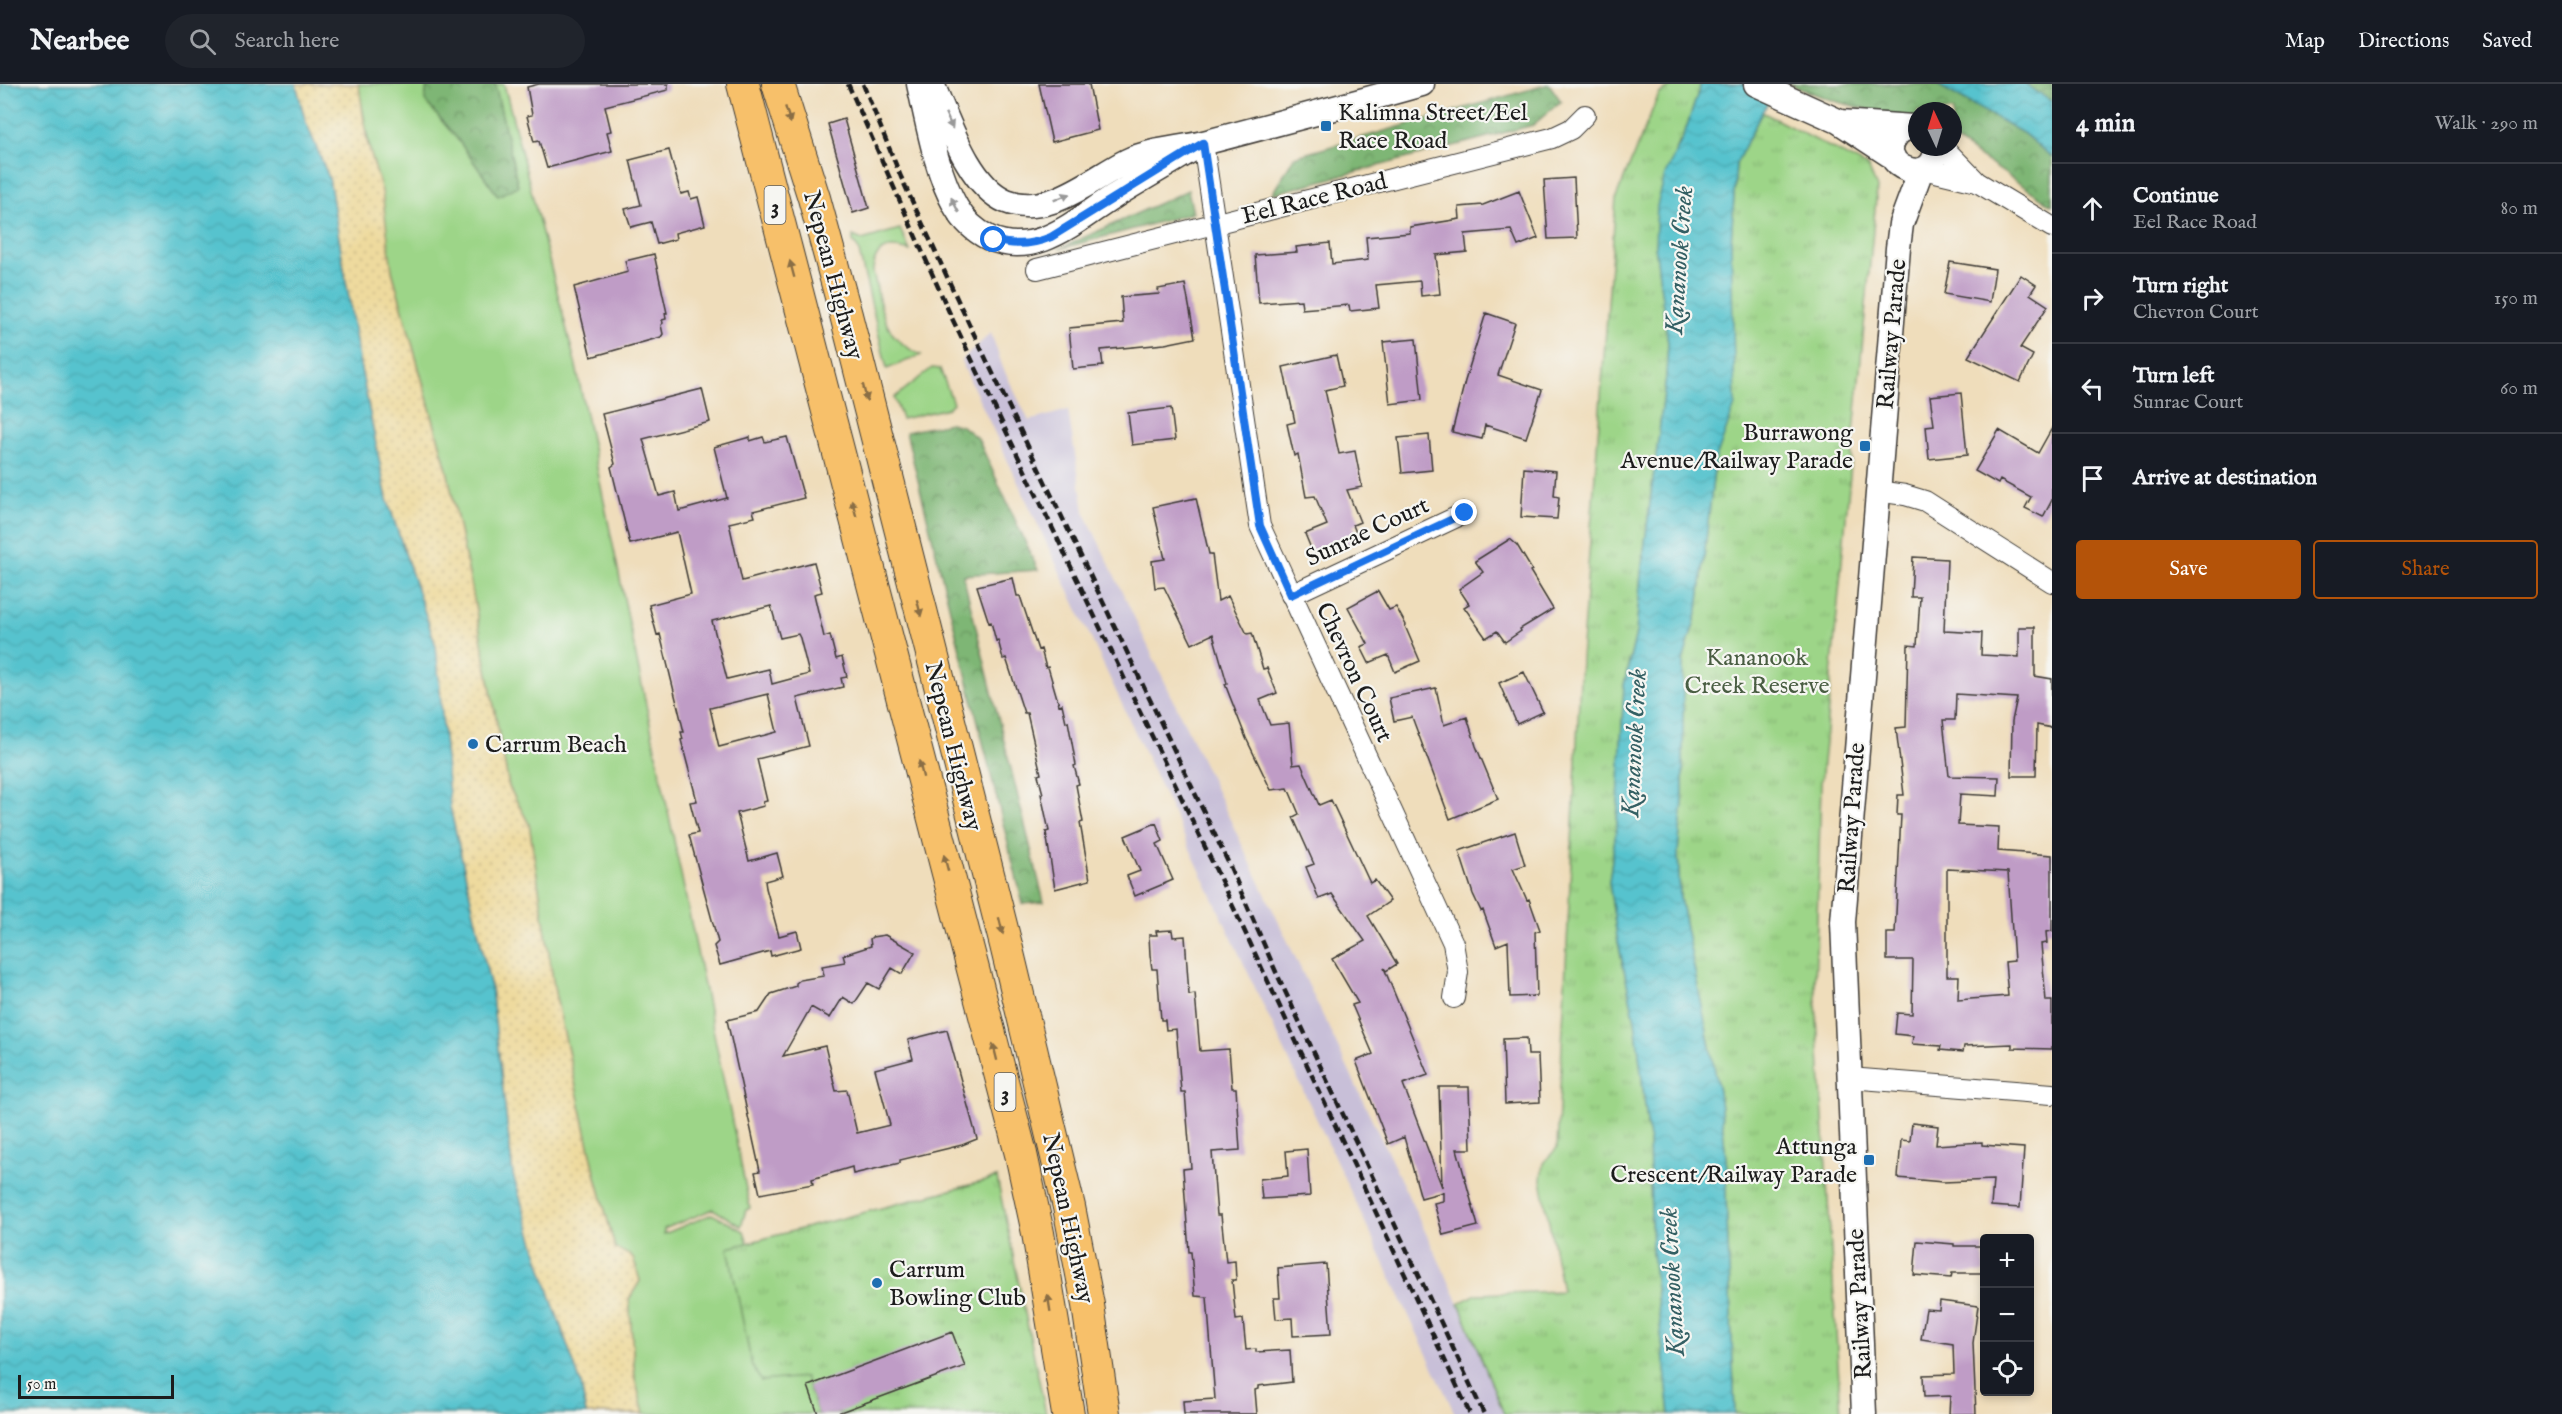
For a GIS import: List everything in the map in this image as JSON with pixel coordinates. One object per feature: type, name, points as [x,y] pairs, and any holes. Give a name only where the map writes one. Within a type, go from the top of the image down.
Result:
[{"type":"highway","name":"Nepean Highway","points":[[743,84],[1021,1154],[1038,1233],[1068,1414]]},
{"type":"highway","name":"Nepean Highway","points":[[778,84],[814,198],[846,315],[1006,945],[1066,1196],[1088,1305],[1104,1414]]},
{"type":"highway","points":[[807,326],[846,315]]},
{"type":"street","points":[[919,84],[936,152],[954,203],[964,219],[974,229],[998,241],[1024,244],[1051,237],[1203,143]]},
{"type":"street","points":[[932,84],[972,168],[988,188],[1008,202],[1030,205],[1050,201],[1077,190],[1134,158],[1203,143],[1367,91],[1422,84]]},
{"type":"street","points":[[1756,84],[1838,121],[1894,159],[1906,170],[1922,170],[1977,182]]},
{"type":"street","name":"Eel Race Road","points":[[1037,269],[1552,138],[1571,129],[1585,115]]},
{"type":"street","points":[[1838,121],[1908,127]]},
{"type":"street","points":[[1894,159],[1892,144],[1897,135],[1908,129]]},
{"type":"street","name":"Chevron Court","points":[[1203,143],[1260,526],[1453,943],[1458,972],[1454,998]]},
{"type":"street","name":"Railway Parade","points":[[1901,224],[1922,170],[1933,160],[1934,156]]},
{"type":"street","points":[[1952,156],[1977,182],[2052,227]]},
{"type":"street","name":"Railway Parade","points":[[1864,1414],[1843,922],[1877,491],[1901,224],[1894,159]]},
{"type":"street","points":[[1877,491],[1925,501],[2052,582]]},
{"type":"street","name":"Sunrae Court","points":[[1291,595],[1465,513]]},
{"type":"street","points":[[1848,1078],[2052,1094]]},
{"type":"shaded area","points":[[991,333],[1003,368],[1029,421],[1068,410],[1084,511],[1459,1303],[1504,1414],[1455,1414],[961,361]]},
{"type":"green space","points":[[358,84],[504,84],[576,366],[750,1208],[746,1210],[741,1226],[713,1209],[664,1229],[664,1234],[712,1214],[744,1231],[748,1243],[997,1178],[835,1414],[644,1414],[635,1379],[629,1299],[640,1281],[633,1258],[615,1248],[596,1177],[555,993],[529,824],[509,787],[447,470],[392,271]]},
{"type":"green space","points":[[427,84],[495,84],[518,186],[498,196],[458,140],[425,101]]},
{"type":"green space","points":[[1549,84],[1561,101],[1533,125],[1272,194],[1294,157]]},
{"type":"green space","name":"Kananook Creek Reserve","points":[[1675,84],[1701,84],[1684,135],[1676,148],[1655,245],[1668,343],[1666,377],[1641,574],[1636,633],[1624,685],[1617,823],[1609,882],[1617,937],[1635,1020],[1649,1139],[1652,1252],[1670,1414],[1504,1414],[1459,1303],[1477,1294],[1562,1291],[1541,1180],[1543,1163],[1557,1148],[1581,659],[1616,198],[1659,94]]},
{"type":"green space","points":[[1788,84],[1936,84],[2023,133],[2052,157],[2052,205],[1962,145],[1962,102],[1908,102],[1908,120],[1834,101]]},
{"type":"green space","points":[[2025,84],[2052,84],[2052,102]]},
{"type":"green space","name":"Kananook Creek Reserve","points":[[1762,112],[1868,167],[1877,188],[1821,784],[1815,986],[1841,1414],[1735,1414],[1726,1194],[1727,1168],[1719,1091],[1680,898],[1678,852],[1683,802],[1683,661],[1698,610],[1715,461],[1734,405],[1731,243],[1736,164]]},
{"type":"green space","points":[[1188,190],[1193,213],[1059,249]]},
{"type":"green space","points":[[900,229],[910,251],[890,248],[880,252],[876,257],[873,272],[885,321],[890,331],[908,348],[921,355],[887,369],[858,248],[853,242],[853,236],[862,240]]},
{"type":"green space","points":[[932,368],[940,369],[953,403],[948,408],[902,419],[894,398]]},
{"type":"green space","points":[[950,423],[962,426],[978,439],[1038,570],[963,575],[1044,902],[1023,904],[906,432]]},
{"type":"green space","name":"Carrum Bowling Club","points":[[997,1178],[1046,1414],[818,1414],[805,1377],[761,1381],[752,1366],[728,1248]]},
{"type":"sand","name":"Carrum Beach","points":[[296,84],[358,84],[359,86],[367,141],[382,191],[392,271],[447,470],[509,787],[529,824],[555,993],[596,1177],[615,1248],[633,1257],[640,1281],[629,1299],[635,1379],[644,1414],[586,1414],[581,1384],[552,1301],[513,1175],[491,988],[450,807],[436,646],[387,499],[359,359],[329,178],[305,120]]},
{"type":"water","points":[[0,84],[296,84],[305,120],[329,178],[359,359],[387,499],[436,646],[450,807],[491,988],[513,1175],[552,1301],[581,1384],[586,1414],[0,1414]]},
{"type":"water","name":"Kananook Creek","points":[[1701,84],[1781,84],[1762,112],[1736,164],[1731,243],[1735,405],[1715,461],[1698,610],[1683,661],[1683,802],[1678,852],[1680,898],[1719,1091],[1727,1168],[1726,1194],[1735,1414],[1670,1414],[1652,1252],[1649,1139],[1635,1020],[1617,937],[1609,882],[1617,823],[1624,685],[1636,633],[1641,574],[1666,377],[1668,343],[1655,245],[1657,206],[1665,175],[1684,135]]},
{"type":"water","points":[[1936,84],[2025,84],[2052,102],[2052,157],[2023,133]]},
{"type":"building","points":[[539,84],[668,84],[668,90],[605,106],[611,131],[607,132],[612,151],[547,168],[539,141],[534,142],[527,116],[532,115],[527,87]]},
{"type":"building","points":[[1039,84],[1089,84],[1098,130],[1052,142]]},
{"type":"building","points":[[844,119],[869,208],[853,213],[828,124]]},
{"type":"building","points":[[669,150],[681,194],[689,192],[691,199],[698,197],[705,225],[675,233],[676,239],[657,244],[651,222],[631,227],[625,209],[641,205],[630,160]]},
{"type":"building","points":[[1574,178],[1577,238],[1548,239],[1544,180]]},
{"type":"building","points":[[1519,191],[1538,238],[1518,246],[1511,230],[1465,234],[1467,252],[1436,255],[1440,294],[1421,296],[1420,281],[1376,285],[1379,308],[1350,311],[1349,305],[1302,309],[1301,300],[1259,303],[1255,255],[1297,252],[1296,247],[1330,243],[1332,264],[1368,260],[1366,237],[1410,233],[1410,227],[1460,219],[1459,207],[1483,205]]},
{"type":"building","points":[[654,254],[667,313],[661,325],[663,334],[661,337],[591,357],[574,287],[628,272],[625,261]]},
{"type":"building","points":[[1950,262],[1995,269],[1990,302],[1944,294]]},
{"type":"building","points":[[2021,275],[2036,285],[2030,294],[2048,306],[2020,348],[2033,355],[2020,382],[1968,357]]},
{"type":"building","points":[[1185,284],[1195,338],[1165,344],[1101,350],[1103,366],[1073,369],[1069,328],[1123,323],[1121,297],[1159,294],[1158,289]]},
{"type":"building","points":[[1486,313],[1515,323],[1498,375],[1542,390],[1526,438],[1485,425],[1482,439],[1452,432]]},
{"type":"building","points":[[1416,339],[1422,400],[1390,404],[1383,342]]},
{"type":"building","points":[[1336,355],[1343,386],[1325,390],[1339,454],[1355,451],[1362,487],[1347,490],[1360,522],[1353,525],[1359,540],[1315,558],[1305,534],[1327,525],[1315,496],[1306,497],[1298,454],[1294,456],[1287,424],[1295,422],[1283,367]]},
{"type":"building","points":[[702,389],[710,422],[643,439],[659,496],[675,492],[679,511],[727,498],[714,447],[750,437],[750,441],[763,437],[765,442],[787,437],[804,498],[753,511],[755,517],[729,523],[742,581],[814,562],[822,592],[814,594],[824,637],[830,635],[836,659],[842,657],[847,677],[841,678],[843,687],[797,698],[809,746],[757,759],[767,801],[763,802],[764,806],[737,813],[749,861],[777,853],[783,876],[765,881],[766,888],[779,936],[797,931],[801,948],[771,956],[770,951],[720,965],[714,946],[718,942],[689,835],[698,833],[690,802],[697,801],[681,740],[683,739],[681,732],[684,732],[660,634],[657,635],[649,605],[691,594],[677,532],[630,544],[611,467],[615,464],[602,414]],"holes":[[[771,606],[780,638],[798,634],[809,674],[772,684],[769,669],[727,679],[712,621]],[[768,694],[777,732],[719,747],[710,708]]]},
{"type":"building","points":[[1961,393],[1967,455],[1929,459],[1926,426],[1934,425],[1930,396]]},
{"type":"building","points":[[1171,408],[1175,440],[1132,445],[1128,413]]},
{"type":"building","points":[[2052,428],[2052,500],[2043,517],[2025,508],[2031,497],[2000,480],[1998,484],[1975,471],[1999,430],[2038,453]]},
{"type":"building","points":[[1429,435],[1432,470],[1402,473],[1398,438]]},
{"type":"building","points":[[1524,468],[1556,471],[1554,496],[1559,497],[1557,519],[1521,517]]},
{"type":"building","points":[[1196,498],[1209,554],[1212,554],[1218,601],[1228,596],[1247,634],[1252,633],[1263,669],[1267,668],[1277,693],[1260,700],[1270,725],[1289,723],[1293,765],[1301,764],[1319,805],[1331,800],[1370,883],[1375,880],[1390,901],[1368,916],[1397,964],[1386,971],[1384,968],[1428,1075],[1403,1084],[1442,1187],[1439,1087],[1469,1087],[1471,1149],[1457,1149],[1478,1226],[1443,1235],[1434,1203],[1443,1201],[1443,1192],[1421,1198],[1404,1137],[1388,1144],[1356,1061],[1373,1054],[1352,1005],[1358,1003],[1332,959],[1365,941],[1332,894],[1319,899],[1306,867],[1314,864],[1293,817],[1299,814],[1288,788],[1271,790],[1246,738],[1225,684],[1227,683],[1213,634],[1192,644],[1164,587],[1155,588],[1152,561],[1165,559],[1153,507]]},
{"type":"building","points":[[1510,539],[1517,545],[1553,609],[1520,629],[1521,631],[1505,642],[1497,631],[1486,638],[1464,607],[1469,604],[1459,589],[1483,572],[1475,561]]},
{"type":"building","points":[[1913,557],[1947,559],[1944,631],[1982,633],[1981,655],[2019,657],[2019,627],[2035,627],[2035,676],[2052,679],[2052,728],[2037,725],[2036,776],[2011,776],[2012,721],[2017,698],[1956,694],[1955,720],[1943,720],[1949,776],[1999,777],[1998,796],[1960,794],[1958,825],[1999,827],[1998,851],[2052,855],[2052,931],[2046,932],[2047,943],[2041,944],[2046,1001],[2052,1001],[2052,1049],[2012,1048],[2012,1044],[1964,1046],[1963,1052],[1940,1050],[1941,1046],[1912,1044],[1913,1036],[1895,1034],[1897,1013],[1912,1014],[1913,960],[1887,960],[1887,933],[1895,933],[1901,815],[1897,815],[1898,795],[1904,795],[1896,728],[1906,727],[1908,645],[1917,646],[1920,597],[1911,597]],"holes":[[[1947,869],[2008,872],[2014,961],[2005,962],[2008,996],[1958,1000],[1959,976],[1947,976]]]},
{"type":"building","points":[[1013,578],[1017,596],[1020,596],[1038,650],[1041,649],[1046,668],[1048,667],[1059,705],[1062,704],[1066,722],[1068,721],[1076,765],[1074,766],[1079,784],[1076,785],[1083,822],[1080,823],[1090,880],[1055,889],[1046,832],[1049,831],[1038,775],[1041,774],[1027,713],[1024,713],[1006,658],[1003,659],[977,586]]},
{"type":"building","points":[[1378,591],[1389,610],[1396,607],[1406,625],[1420,661],[1395,672],[1388,655],[1369,663],[1361,647],[1368,644],[1348,607]]},
{"type":"building","points":[[1524,672],[1543,712],[1517,724],[1499,683]]},
{"type":"building","points":[[1436,688],[1444,725],[1467,717],[1476,746],[1498,799],[1450,819],[1412,717],[1394,721],[1389,698]]},
{"type":"building","points":[[1156,823],[1163,841],[1157,844],[1173,880],[1135,896],[1127,876],[1140,871],[1125,836]]},
{"type":"building","points":[[1515,832],[1525,865],[1513,869],[1527,900],[1529,899],[1540,930],[1535,932],[1537,996],[1510,997],[1508,941],[1496,946],[1483,910],[1481,911],[1473,894],[1459,851]]},
{"type":"building","points":[[1172,930],[1173,937],[1185,936],[1189,995],[1195,994],[1200,1051],[1229,1049],[1232,1088],[1236,1088],[1240,1150],[1212,1152],[1217,1215],[1221,1215],[1226,1262],[1235,1261],[1236,1280],[1232,1280],[1236,1320],[1243,1319],[1246,1350],[1256,1349],[1256,1352],[1290,1350],[1292,1382],[1258,1386],[1255,1390],[1257,1414],[1184,1414],[1183,1401],[1215,1399],[1207,1297],[1195,1296],[1191,1252],[1189,1252],[1183,1169],[1191,1168],[1185,1092],[1181,1092],[1176,1029],[1166,1030],[1165,1020],[1161,1020],[1157,969],[1152,969],[1150,955],[1149,935],[1157,935],[1156,931]]},
{"type":"building","points":[[885,935],[915,952],[902,974],[892,968],[879,989],[868,983],[854,1004],[843,997],[830,1018],[811,1007],[783,1056],[825,1046],[836,1091],[847,1090],[857,1133],[890,1125],[875,1069],[913,1059],[908,1040],[947,1030],[977,1139],[962,1145],[900,1160],[900,1163],[853,1174],[852,1167],[812,1179],[813,1184],[760,1194],[755,1172],[760,1171],[727,1020],[759,1012],[771,994],[796,986],[800,980],[824,976],[822,966],[845,962],[843,955],[871,946],[872,937]]},
{"type":"building","points":[[1527,1038],[1528,1055],[1538,1055],[1540,1102],[1505,1104],[1503,1039]]},
{"type":"building","points":[[1912,1123],[1938,1126],[1936,1145],[1982,1142],[1982,1145],[2024,1148],[2020,1208],[1991,1206],[1993,1180],[1943,1182],[1898,1178],[1901,1140],[1910,1141]]},
{"type":"building","points":[[1307,1149],[1310,1196],[1262,1199],[1260,1179],[1288,1176],[1286,1151]]},
{"type":"building","points":[[1917,1241],[1954,1244],[1954,1246],[1980,1246],[1980,1273],[1952,1273],[1951,1278],[1914,1275]]},
{"type":"building","points":[[1326,1264],[1331,1334],[1293,1336],[1292,1318],[1276,1319],[1274,1298],[1280,1298],[1278,1268]]},
{"type":"building","points":[[1940,1301],[1978,1306],[1973,1343],[1976,1414],[1949,1414],[1950,1396],[1924,1397],[1923,1375],[1954,1374],[1953,1344],[1921,1339],[1926,1309],[1939,1310]]},
{"type":"building","points":[[952,1332],[965,1366],[835,1414],[818,1414],[808,1386]]},
{"type":"railway","points":[[848,84],[950,314],[1216,870],[1470,1414]]},
{"type":"railway","points":[[863,84],[901,177],[960,305],[1228,862],[1276,972],[1484,1414]]},
{"type":"place","name":"Kalimna Street/Eel Race Road","points":[[1326,126]]},
{"type":"place","name":"Burrawong Avenue/Railway Parade","points":[[1865,446]]},
{"type":"place","name":"Carrum Beach","points":[[473,744]]},
{"type":"place","name":"Attunga Crescent/Railway Parade","points":[[1869,1160]]},
{"type":"place","name":"Carrum Bowling Club","points":[[877,1283]]},
{"type":"route","points":[[994,240],[1009,244],[1024,244],[1051,237],[1203,143],[1260,526],[1291,595],[1465,513]]}]
